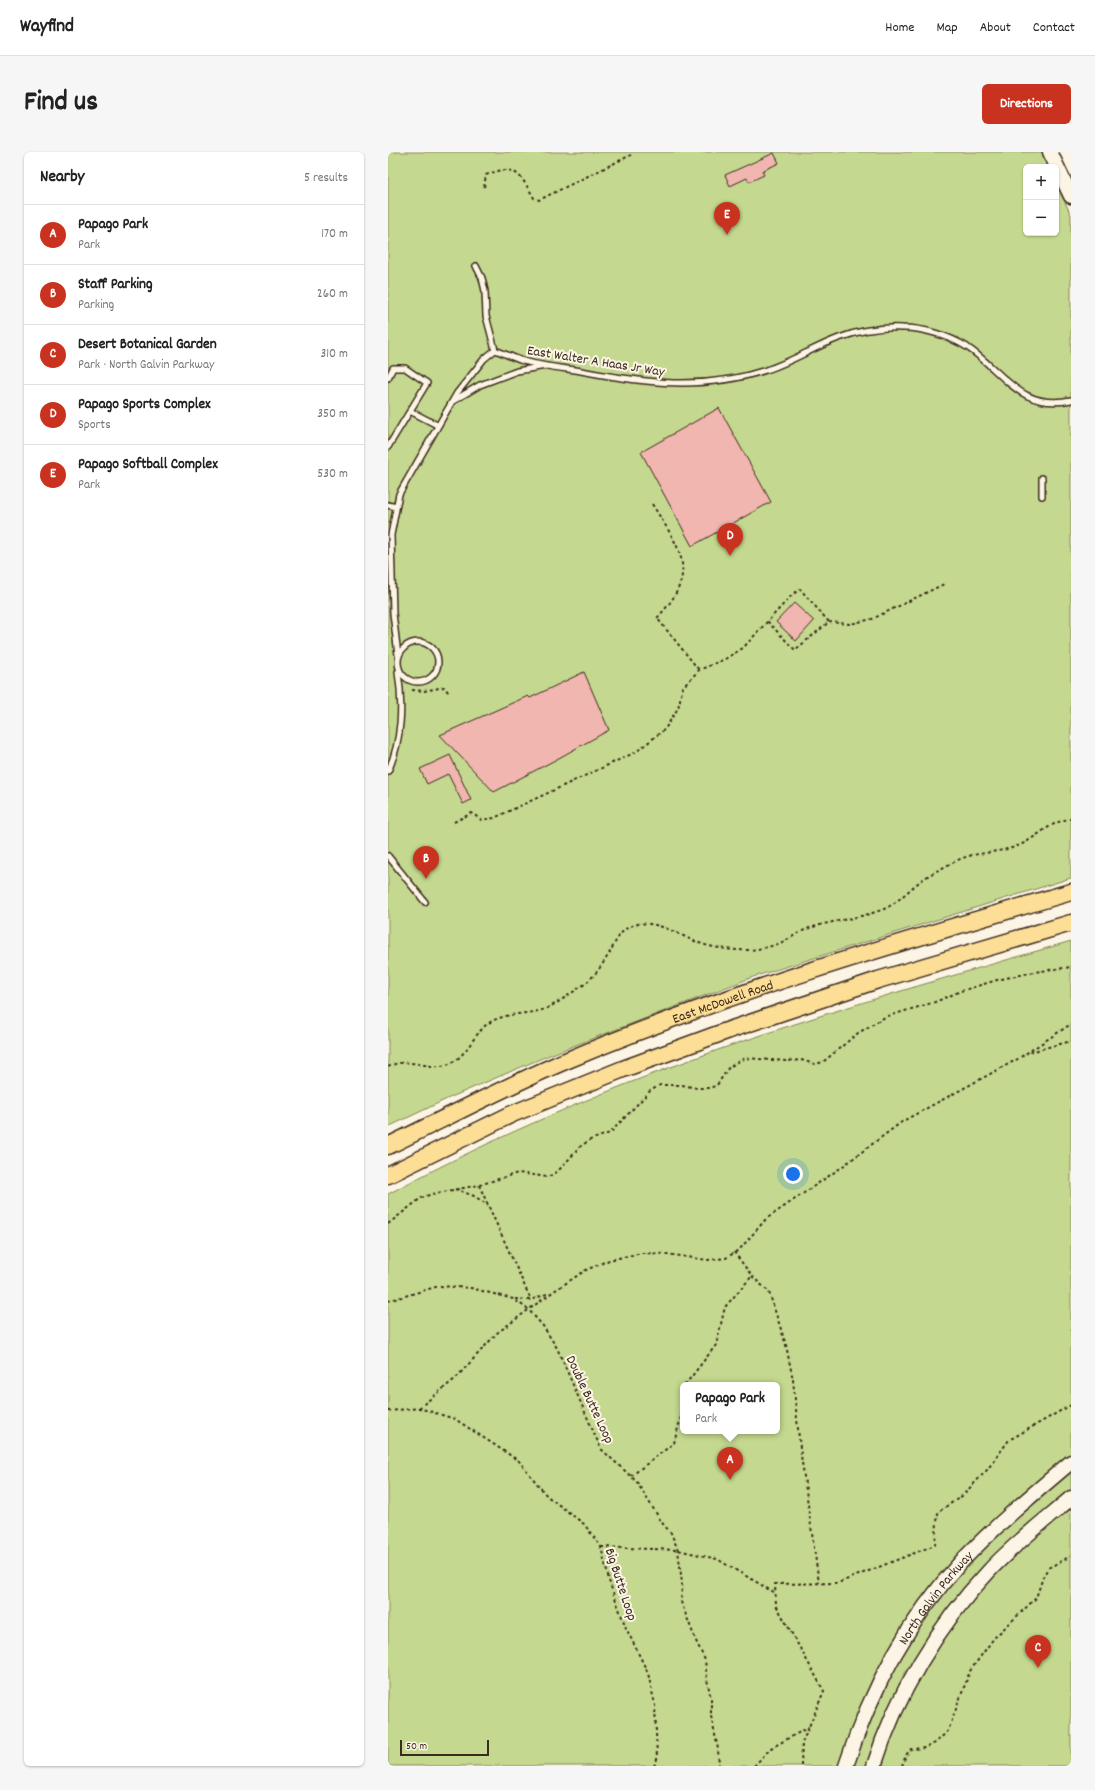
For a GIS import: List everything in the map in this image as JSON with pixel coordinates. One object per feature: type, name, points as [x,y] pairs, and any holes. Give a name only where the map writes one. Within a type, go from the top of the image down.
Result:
[{"type":"main road","points":[[1050,152],[1071,196]]},
{"type":"main road","name":"East McDowell Road","points":[[388,1146],[520,1081],[564,1062],[712,1005],[754,990],[1071,892]]},
{"type":"main road","name":"East McDowell Road","points":[[388,1175],[512,1114],[631,1066],[732,1029],[878,980],[1071,923]]},
{"type":"main road","name":"North Galvin Parkway","points":[[846,1766],[867,1710],[884,1674],[912,1627],[932,1599],[960,1563],[983,1540],[1071,1462]]},
{"type":"main road","name":"North Galvin Parkway","points":[[874,1766],[881,1745],[899,1705],[922,1661],[945,1627],[994,1566],[1071,1498]]},
{"type":"lane","points":[[388,771],[395,752],[399,731],[400,691],[398,655],[393,613],[391,535],[399,494],[452,401],[484,359],[495,350],[486,316],[485,291],[482,278],[476,266]]},
{"type":"lane","name":"East Walter A Haas Jr Way","points":[[495,350],[521,360],[550,366],[641,382],[686,384],[742,377],[787,363],[839,338],[876,329],[903,328],[940,335],[966,347],[992,366],[1018,391],[1028,397],[1047,402],[1071,400]]},
{"type":"lane","points":[[452,401],[480,386],[517,371],[550,366]]},
{"type":"lane","points":[[388,378],[394,368],[405,368],[427,383],[388,447]]},
{"type":"lane","points":[[410,411],[438,425]]},
{"type":"lane","points":[[1042,478],[1042,496]]},
{"type":"lane","points":[[388,505],[396,507]]},
{"type":"lane","points":[[398,655],[407,644],[420,641],[432,647],[438,659],[435,672],[425,681],[412,682],[406,679],[398,669]]},
{"type":"lane","points":[[388,856],[425,902]]},
{"type":"path","points":[[484,187],[486,175],[503,169],[516,173],[526,184],[534,198],[539,200],[631,154]]},
{"type":"path","points":[[652,504],[676,544],[684,569],[681,586],[671,603],[658,618],[699,670]]},
{"type":"path","points":[[454,822],[472,813],[481,820],[494,818],[636,752],[665,729],[678,708],[683,686],[699,670],[725,659],[743,648],[792,595],[800,589],[829,622],[850,624],[872,619],[944,584]]},
{"type":"path","points":[[767,621],[795,650],[829,622]]},
{"type":"path","points":[[412,690],[424,691],[444,687],[449,692]]},
{"type":"path","points":[[388,1067],[400,1062],[408,1061],[435,1066],[443,1065],[456,1060],[464,1052],[479,1031],[488,1024],[503,1016],[540,1011],[554,1004],[588,982],[607,956],[616,938],[630,927],[637,924],[650,924],[699,943],[728,949],[751,950],[764,948],[785,941],[800,932],[815,926],[886,908],[922,880],[957,860],[968,856],[1008,849],[1022,844],[1055,822],[1071,819]]},
{"type":"path","points":[[388,1224],[421,1198],[454,1188],[479,1185],[518,1173],[548,1176],[558,1171],[581,1146],[590,1140],[610,1133],[650,1091],[660,1085],[682,1085],[697,1088],[710,1088],[717,1085],[729,1068],[745,1058],[786,1061],[801,1060],[815,1064],[823,1062],[863,1029],[891,1014],[935,1002],[961,991],[997,980],[1034,972],[1071,968]]},
{"type":"path","points":[[419,1408],[455,1379],[497,1333],[554,1291],[586,1270],[609,1260],[642,1253],[667,1254],[707,1260],[726,1258],[740,1249],[766,1219],[839,1169],[903,1120],[1027,1052],[1071,1024]]},
{"type":"path","points":[[1027,1052],[1071,1041]]},
{"type":"path","points":[[479,1185],[531,1300]]},
{"type":"path","points":[[454,1188],[474,1196],[489,1206]]},
{"type":"path","points":[[734,1252],[752,1276],[768,1292],[786,1345],[793,1380],[800,1448],[819,1583]]},
{"type":"path","points":[[687,1382],[716,1344],[725,1308],[752,1276]]},
{"type":"path","name":"Double Butte Loop","points":[[388,1301],[439,1286],[471,1288],[513,1299],[528,1310],[543,1326],[557,1348],[601,1449],[636,1481],[662,1524],[671,1533],[678,1550],[682,1583],[681,1602],[705,1660],[711,1699],[711,1716],[718,1749],[719,1766]]},
{"type":"path","points":[[513,1299],[531,1300],[554,1291]]},
{"type":"path","points":[[801,1766],[802,1743],[824,1690],[776,1605],[775,1584],[838,1583],[935,1545],[938,1512],[962,1496],[988,1470],[1009,1440],[1071,1405]]},
{"type":"path","name":"Big Butte Loop","points":[[388,1411],[419,1408],[455,1419],[519,1461],[547,1496],[584,1524],[601,1547],[610,1584],[626,1628],[648,1673],[655,1705],[657,1759],[654,1766]]},
{"type":"path","points":[[631,1476],[674,1443],[680,1421]]},
{"type":"path","points":[[601,1547],[678,1550],[717,1559],[775,1593]]},
{"type":"path","points":[[902,1766],[906,1755],[911,1749],[919,1747],[925,1748],[935,1744],[948,1731],[970,1671],[994,1638],[1036,1598],[1043,1577],[1048,1568],[1071,1556]]},
{"type":"path","points":[[754,1766],[771,1748],[809,1727]]},
{"type":"green space","points":[[388,152],[1042,152],[1048,164],[1023,164],[1023,236],[1059,236],[1059,189],[1071,215],[1071,878],[753,977],[547,1056],[449,1098],[388,1127]]},
{"type":"green space","points":[[1071,941],[1071,1766],[388,1766],[388,1194],[516,1131],[560,1111],[649,1075],[738,1043],[904,990]]},
{"type":"building","points":[[774,153],[779,163],[762,171],[764,175],[749,182],[747,178],[730,186],[725,175]]},
{"type":"building","points":[[719,408],[771,502],[692,546],[641,452]]},
{"type":"building","points":[[794,603],[814,621],[796,641],[776,622]]},
{"type":"building","points":[[584,672],[609,730],[494,792],[440,735],[528,696],[530,698]]},
{"type":"building","points":[[450,755],[471,800],[463,804],[448,774],[427,784],[420,769]]},
{"type":"place","name":"Papago Softball Complex","points":[[727,235]]},
{"type":"place","name":"Papago Sports Complex","points":[[730,556]]},
{"type":"place","name":"Staff Parking","points":[[426,879]]},
{"type":"place","name":"Papago Park","points":[[730,1480]]},
{"type":"place","name":"Desert Botanical Garden","points":[[1038,1668]]}]
